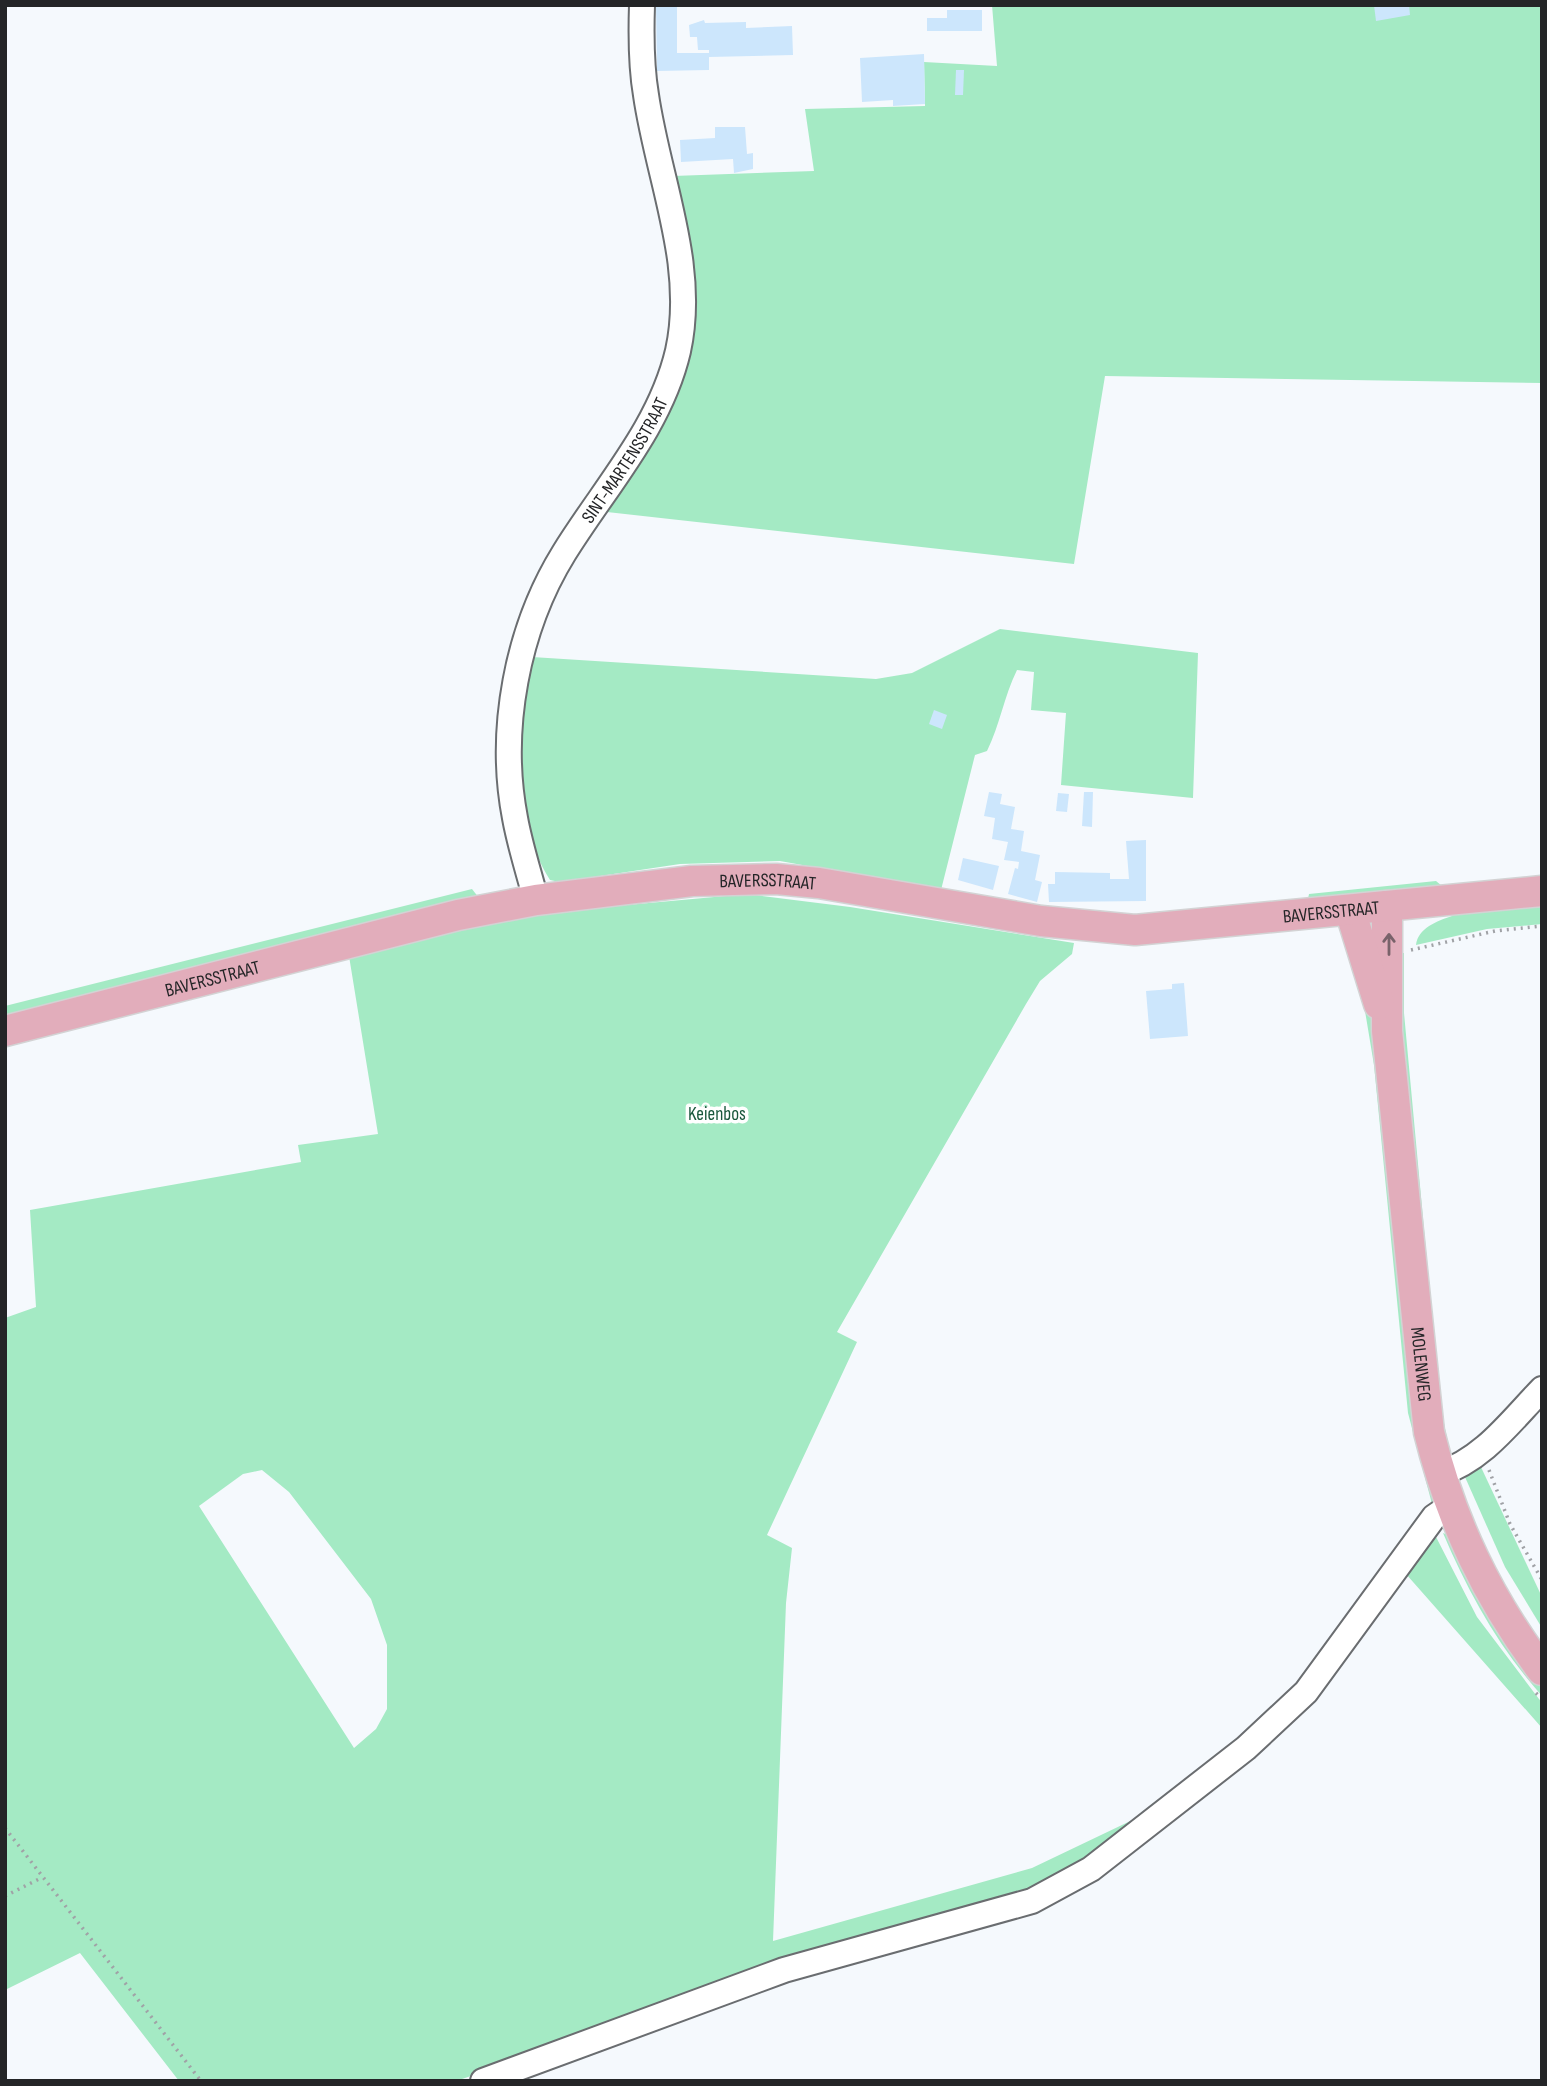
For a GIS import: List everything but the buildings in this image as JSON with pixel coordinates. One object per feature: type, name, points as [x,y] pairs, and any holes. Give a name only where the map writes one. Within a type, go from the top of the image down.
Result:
[{"type":"main road","name":"BAVERSSTRAAT","points":[[5,1031],[458,915],[536,900],[737,878],[819,884],[1041,921],[1135,930],[1542,891]]},
{"type":"main road","name":"MOLENWEG","points":[[1387,906],[1387,1031],[1422,1391],[1439,1474],[1450,1507],[1488,1591],[1542,1670]]},
{"type":"main road","name":"MOLENWEG","points":[[1350,910],[1387,1031]]},
{"type":"street","name":"SINT-MARTENSSTRAAT","points":[[536,900],[515,817],[508,754],[514,688],[522,652],[542,592],[658,408],[677,353],[681,328],[681,278],[676,237],[646,95],[642,5]]},
{"type":"street","points":[[1439,1474],[1459,1468],[1483,1451],[1542,1389]]},
{"type":"street","points":[[483,2081],[784,1970],[1032,1901],[1091,1870],[1218,1771],[1306,1692],[1434,1517],[1450,1507]]},
{"type":"path","points":[[1406,951],[1495,931],[1542,926]]},
{"type":"path","points":[[1483,1451],[1510,1524],[1542,1580]]},
{"type":"path","points":[[5,1828],[41,1878],[201,2081]]},
{"type":"path","points":[[5,1896],[41,1878]]},
{"type":"green space","points":[[992,5],[1542,5],[1542,383],[1105,376],[1074,564],[607,512],[674,396],[673,176],[814,171],[805,109],[925,106],[924,62],[997,66]]},
{"type":"green space","points":[[1000,629],[1198,653],[1193,798],[1061,785],[1066,713],[1031,710],[1034,672],[1017,670],[987,751],[975,755],[941,890],[780,861],[680,864],[560,882],[550,880],[528,827],[523,799],[521,742],[532,657],[876,679],[912,673]]},
{"type":"green space","points":[[1436,881],[1442,886],[1307,904],[1309,894]]},
{"type":"green space","points":[[472,889],[479,898],[5,1017],[5,1006]]},
{"type":"green space","name":"Keienbos","points":[[747,894],[850,907],[1074,943],[1072,954],[1040,981],[837,1332],[857,1342],[767,1535],[792,1548],[786,1603],[773,1941],[1032,1868],[1168,1803],[1066,1878],[456,2081],[179,2081],[80,1953],[5,1990],[5,1318],[36,1307],[30,1210],[301,1162],[298,1145],[378,1134],[349,956],[529,914]],"holes":[[[262,1470],[289,1492],[371,1599],[387,1645],[387,1709],[376,1729],[354,1748],[199,1506],[243,1474]]]},
{"type":"green space","points":[[1542,902],[1542,924],[1487,929],[1416,945],[1424,930],[1452,916],[1450,910]]},
{"type":"green space","points":[[1398,953],[1404,953],[1404,1013],[1437,1369],[1441,1409],[1451,1457],[1446,1458],[1399,1033]]},
{"type":"green space","points":[[1370,997],[1437,1500],[1432,1504],[1408,1413],[1374,1065],[1363,999]]},
{"type":"green space","points":[[1480,1465],[1542,1597],[1542,1628],[1505,1567],[1465,1477],[1466,1471]]},
{"type":"green space","points":[[1434,1533],[1477,1617],[1542,1703],[1542,1728],[1406,1574]]},
{"type":"green space","points":[[1443,1533],[1450,1536],[1521,1660],[1542,1686],[1542,1696],[1498,1639],[1463,1577]]}]
